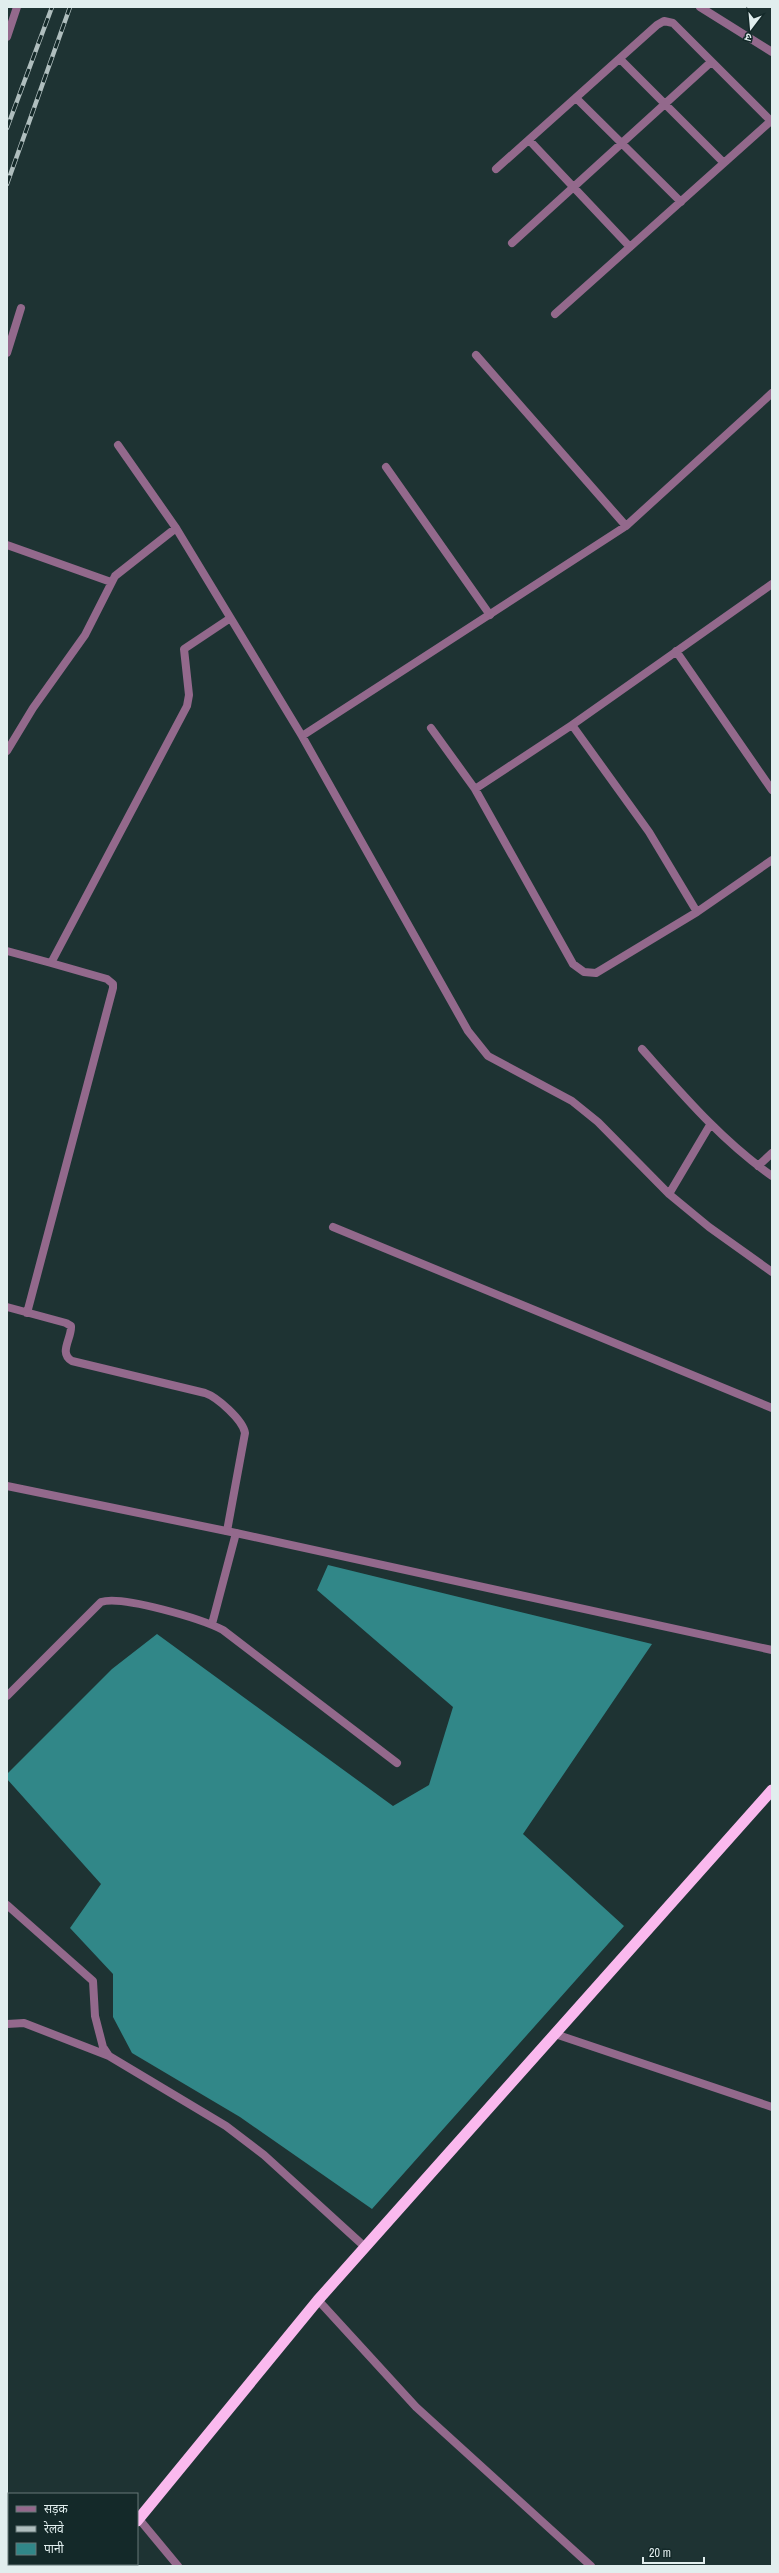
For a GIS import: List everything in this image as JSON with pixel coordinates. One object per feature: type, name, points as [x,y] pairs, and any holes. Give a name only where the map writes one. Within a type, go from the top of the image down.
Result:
[{"type":"highway","points":[[138,2520],[318,2300],[772,1790]]},
{"type":"street","points":[[7,37],[17,7]]},
{"type":"street","points":[[700,7],[772,52]]},
{"type":"street","points":[[496,169],[657,25],[664,21],[673,23],[772,121],[554,314]]},
{"type":"street","points":[[620,59],[724,163]]},
{"type":"street","points":[[512,243],[712,62]]},
{"type":"street","points":[[576,98],[681,202]]},
{"type":"street","points":[[528,140],[574,186],[630,247]]},
{"type":"street","points":[[7,353],[21,308]]},
{"type":"street","points":[[476,355],[626,526]]},
{"type":"street","points":[[302,736],[626,526],[772,393]]},
{"type":"street","points":[[118,445],[176,528],[229,619],[302,736],[468,1031],[488,1056],[572,1101],[598,1122],[669,1194],[709,1227],[772,1272]]},
{"type":"street","points":[[386,467],[490,615]]},
{"type":"street","points":[[7,752],[26,720],[85,635],[111,582],[124,567],[176,528]]},
{"type":"street","points":[[7,545],[111,582]]},
{"type":"street","points":[[475,788],[572,725],[772,584]]},
{"type":"street","points":[[51,963],[187,706],[189,695],[184,649],[229,619]]},
{"type":"street","points":[[676,651],[772,790]]},
{"type":"street","points":[[572,725],[649,832],[698,912]]},
{"type":"street","points":[[431,728],[475,788],[573,964],[584,972],[596,973],[698,912],[772,860]]},
{"type":"street","points":[[7,951],[107,979],[113,984],[27,1313]]},
{"type":"street","points":[[642,1049],[710,1125],[741,1154],[772,1176]]},
{"type":"street","points":[[669,1194],[710,1125]]},
{"type":"street","points":[[758,1166],[772,1153]]},
{"type":"street","points":[[334,1227],[772,1408]]},
{"type":"street","points":[[7,1307],[66,1322],[71,1326],[65,1352],[67,1358],[72,1361],[205,1393],[219,1400],[241,1425],[245,1433],[227,1531]]},
{"type":"street","points":[[7,1486],[227,1531],[772,1650]]},
{"type":"street","points":[[212,1624],[236,1533]]},
{"type":"street","points":[[7,1696],[101,1602],[118,1600],[212,1624],[234,1637],[397,1763]]},
{"type":"street","points":[[7,1905],[93,1981],[95,2016],[103,2047],[108,2056]]},
{"type":"street","points":[[7,2024],[24,2023],[108,2056],[226,2126],[243,2138],[365,2247]]},
{"type":"street","points":[[555,2034],[772,2107]]},
{"type":"street","points":[[318,2300],[416,2407],[591,2566]]},
{"type":"street","points":[[138,2520],[178,2566]]},
{"type":"water","points":[[328,1565],[652,1644],[523,1834],[624,1926],[372,2209],[240,2117],[132,2053],[113,2017],[113,1974],[70,1928],[101,1884],[7,1779],[7,1774],[112,1669],[157,1634],[393,1806],[429,1785],[453,1707],[317,1590]]},
{"type":"railway","points":[[7,128],[52,7]]},
{"type":"railway","points":[[7,184],[70,7]]}]
